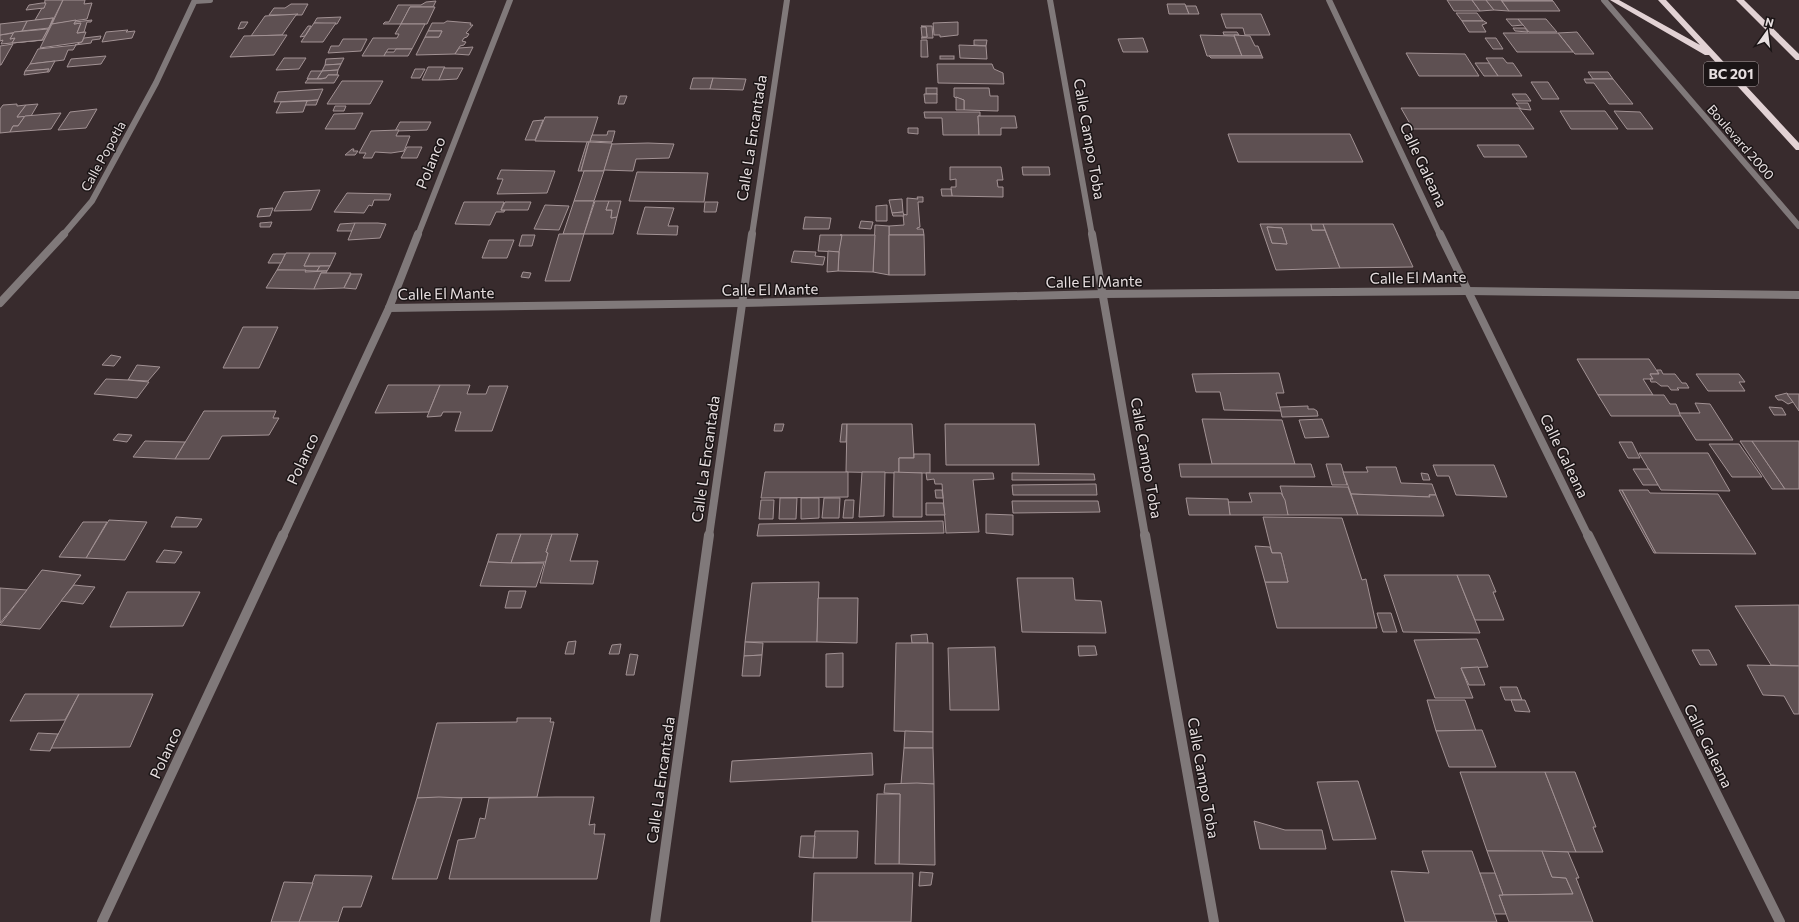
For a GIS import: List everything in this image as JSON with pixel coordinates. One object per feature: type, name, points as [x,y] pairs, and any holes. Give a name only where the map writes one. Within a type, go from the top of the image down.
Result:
[{"type":"highway","points":[[1614,0],[1719,60]]},
{"type":"highway","name":"BC 201","points":[[1662,0],[1799,148]]},
{"type":"highway","points":[[1740,0],[1799,58]]},
{"type":"highway","points":[[1778,37],[1799,46]]},
{"type":"street","points":[[195,0],[210,0]]},
{"type":"street","name":"Calle Popotla","points":[[0,303],[92,201],[156,83],[195,0]]},
{"type":"street","name":"Polanco","points":[[102,922],[389,308],[510,0]]},
{"type":"street","name":"Calle La Encantada","points":[[655,922],[742,303],[787,0]]},
{"type":"street","name":"Calle Campo Toba","points":[[1050,0],[1214,922]]},
{"type":"street","name":"Calle Galeana","points":[[1329,0],[1467,291],[1780,922]]},
{"type":"street","name":"Boulevard 2000","points":[[1604,0],[1799,226]]},
{"type":"street","name":"Calle El Mante","points":[[389,308],[742,303],[1103,294],[1467,291],[1799,295]]},
{"type":"building","points":[[45,0],[63,0],[54,18],[35,20],[42,8],[44,8]]},
{"type":"building","points":[[63,0],[85,0],[84,4],[92,3],[87,19],[52,24]]},
{"type":"building","points":[[1447,0],[1472,0],[1480,11],[1454,11]]},
{"type":"building","points":[[1472,0],[1486,0],[1494,10],[1480,11]]},
{"type":"building","points":[[1486,0],[1501,0],[1509,11],[1494,10]]},
{"type":"building","points":[[1501,0],[1551,0],[1553,1],[1502,1]]},
{"type":"building","points":[[436,1],[433,7],[410,7],[401,24],[383,24],[385,22],[389,22],[398,5],[421,5],[426,2]]},
{"type":"building","points":[[1502,1],[1553,1],[1560,11],[1509,11]]},
{"type":"building","points":[[46,3],[44,8],[26,10],[29,5]]},
{"type":"building","points":[[291,4],[308,4],[302,15],[269,15],[274,8],[285,8]]},
{"type":"building","points":[[1167,4],[1185,4],[1189,14],[1169,14]]},
{"type":"building","points":[[1186,6],[1196,6],[1199,14],[1189,14]]},
{"type":"building","points":[[410,7],[435,7],[427,24],[401,24]]},
{"type":"building","points":[[1456,13],[1477,13],[1483,21],[1462,21]]},
{"type":"building","points":[[298,14],[282,35],[251,36],[265,16]]},
{"type":"building","points":[[1221,14],[1261,14],[1270,35],[1245,35],[1243,28],[1226,28]]},
{"type":"building","points":[[341,17],[337,24],[314,23],[317,18]]},
{"type":"building","points":[[53,18],[49,28],[22,31],[27,21]]},
{"type":"building","points":[[54,18],[44,40],[15,43],[42,40]]},
{"type":"building","points":[[1506,19],[1518,19],[1523,25],[1512,26]]},
{"type":"building","points":[[1518,19],[1546,19],[1557,32],[1529,32]]},
{"type":"building","points":[[76,20],[74,24],[81,23],[77,33],[86,32],[82,42],[40,48],[52,24]]},
{"type":"building","points":[[92,20],[91,22],[87,22],[84,32],[77,33],[81,23],[74,24],[75,22]]},
{"type":"building","points":[[1482,20],[1487,23],[1482,25],[1486,32],[1469,32],[1462,21],[1483,21]]},
{"type":"building","points":[[27,21],[22,31],[0,35],[0,24]]},
{"type":"building","points":[[447,21],[471,23],[470,25],[473,25],[466,33],[469,34],[467,37],[462,41],[466,42],[464,45],[460,46],[455,54],[416,55],[425,37],[439,37],[442,31],[428,31],[432,23],[444,23]]},
{"type":"building","points":[[241,22],[248,22],[244,28],[238,29]]},
{"type":"building","points":[[958,22],[958,35],[940,37],[940,35],[934,35],[933,23]]},
{"type":"building","points":[[314,23],[336,23],[323,42],[301,42]]},
{"type":"building","points":[[401,24],[425,24],[412,49],[388,49],[384,56],[362,56],[373,38],[397,38],[399,34],[395,34]]},
{"type":"building","points":[[308,26],[311,26],[305,36],[300,37]]},
{"type":"building","points":[[921,26],[932,26],[933,38],[921,38],[927,37],[926,27]]},
{"type":"building","points":[[921,27],[926,27],[927,37],[922,37]]},
{"type":"building","points":[[1513,28],[1525,28],[1528,32],[1515,31]]},
{"type":"building","points":[[48,29],[42,40],[12,43],[15,38],[10,39],[14,32]]},
{"type":"building","points":[[128,30],[126,32],[135,31],[132,38],[102,42],[106,32]]},
{"type":"building","points":[[428,31],[442,31],[439,37],[425,37]]},
{"type":"building","points":[[1223,32],[1237,32],[1239,35],[1224,35]]},
{"type":"building","points":[[1577,32],[1594,54],[1575,54],[1558,33]]},
{"type":"building","points":[[14,33],[10,39],[15,38],[12,43],[1,44],[3,40],[0,41],[0,35]]},
{"type":"building","points":[[1503,33],[1558,33],[1573,52],[1517,52]]},
{"type":"building","points":[[287,35],[274,55],[230,57],[244,36]]},
{"type":"building","points":[[1200,35],[1234,36],[1242,56],[1207,56]]},
{"type":"building","points":[[1234,35],[1250,36],[1255,46],[1258,46],[1262,56],[1242,56]]},
{"type":"building","points":[[101,36],[100,39],[92,40],[91,43],[75,45],[82,42],[84,38]]},
{"type":"building","points":[[1143,38],[1148,52],[1123,52],[1118,39]]},
{"type":"building","points":[[1485,38],[1496,38],[1503,49],[1493,49]]},
{"type":"building","points":[[343,39],[367,39],[361,51],[328,53],[331,46],[339,46]]},
{"type":"building","points":[[921,40],[927,40],[928,57],[921,57]]},
{"type":"building","points":[[974,40],[987,40],[986,46],[974,45]]},
{"type":"building","points":[[13,44],[1,65],[0,65],[0,46]]},
{"type":"building","points":[[76,45],[73,50],[68,50],[64,60],[30,64],[38,49]]},
{"type":"building","points":[[959,45],[986,46],[987,59],[960,58]]},
{"type":"building","points":[[473,47],[469,55],[455,54],[459,48]]},
{"type":"building","points":[[396,49],[412,49],[408,56],[384,56],[386,52],[394,52]]},
{"type":"building","points":[[1406,53],[1465,54],[1479,76],[1419,76]]},
{"type":"building","points":[[106,56],[101,64],[67,67],[71,59]]},
{"type":"building","points":[[940,56],[954,56],[954,59],[940,59]]},
{"type":"building","points":[[1209,56],[1262,56],[1263,58],[1211,58]]},
{"type":"building","points":[[284,58],[306,58],[299,69],[276,70]]},
{"type":"building","points":[[344,58],[341,64],[325,65],[326,59]]},
{"type":"building","points":[[1486,58],[1503,58],[1507,63],[1513,63],[1522,76],[1498,76]]},
{"type":"building","points":[[55,61],[49,72],[47,72],[49,69],[25,71],[30,64]]},
{"type":"building","points":[[1475,63],[1489,63],[1498,76],[1484,76]]},
{"type":"building","points":[[341,64],[338,70],[322,71],[325,65]]},
{"type":"building","points":[[937,64],[992,64],[994,69],[1003,73],[1004,84],[938,83]]},
{"type":"building","points":[[428,67],[445,67],[439,80],[422,80]]},
{"type":"building","points":[[444,68],[463,68],[457,79],[439,80]]},
{"type":"building","points":[[49,69],[47,72],[24,75],[25,71]]},
{"type":"building","points":[[415,69],[425,69],[420,78],[411,78]]},
{"type":"building","points":[[338,70],[337,75],[328,75],[326,78],[317,79],[322,71]]},
{"type":"building","points":[[311,71],[322,71],[317,79],[307,79]]},
{"type":"building","points":[[1588,72],[1608,72],[1613,79],[1593,79]]},
{"type":"building","points":[[328,75],[339,75],[334,83],[305,83],[308,79],[326,78]]},
{"type":"building","points":[[693,78],[713,78],[710,89],[690,89]]},
{"type":"building","points":[[713,78],[746,79],[743,90],[710,89]]},
{"type":"building","points":[[1584,79],[1613,79],[1633,104],[1609,104],[1594,83],[1586,83]]},
{"type":"building","points":[[342,81],[383,81],[370,104],[327,104]]},
{"type":"building","points":[[1531,82],[1548,82],[1559,99],[1542,99]]},
{"type":"building","points":[[926,88],[937,88],[937,94],[926,94]]},
{"type":"building","points":[[954,88],[989,88],[990,96],[998,96],[998,111],[964,110],[964,100],[954,97]]},
{"type":"building","points":[[323,89],[318,100],[274,102],[278,92]]},
{"type":"building","points":[[924,94],[937,94],[937,103],[925,103]]},
{"type":"building","points":[[1512,94],[1526,94],[1531,101],[1517,101]]},
{"type":"building","points":[[620,96],[627,96],[624,104],[618,104]]},
{"type":"building","points":[[956,97],[964,100],[964,110],[956,110]]},
{"type":"building","points":[[318,100],[316,105],[305,105],[307,101]]},
{"type":"building","points":[[307,101],[303,112],[276,113],[281,102]]},
{"type":"building","points":[[1516,103],[1528,103],[1531,110],[1521,109]]},
{"type":"building","points":[[17,104],[17,106],[26,105],[17,117],[25,116],[18,126],[13,126],[10,132],[0,133],[0,109],[3,105]]},
{"type":"building","points":[[38,104],[31,116],[17,117],[26,105]]},
{"type":"building","points":[[335,106],[346,106],[344,111],[333,111]]},
{"type":"building","points":[[1401,108],[1519,108],[1534,129],[1413,129]]},
{"type":"building","points":[[97,109],[86,128],[58,130],[70,112]]},
{"type":"building","points":[[1560,111],[1605,111],[1618,129],[1571,129]]},
{"type":"building","points":[[1614,111],[1640,112],[1653,129],[1627,129]]},
{"type":"building","points":[[924,112],[980,112],[980,116],[978,116],[979,135],[943,135],[942,118],[925,118]]},
{"type":"building","points":[[61,113],[51,129],[10,132],[13,126],[18,126],[25,116]]},
{"type":"building","points":[[363,113],[355,129],[325,129],[334,114]]},
{"type":"building","points":[[978,116],[1015,116],[1017,128],[1001,128],[1001,135],[979,135]]},
{"type":"building","points":[[545,117],[598,117],[590,142],[535,141]]},
{"type":"building","points":[[543,120],[535,140],[525,140],[533,121]]},
{"type":"building","points":[[400,122],[431,122],[427,130],[395,131]]},
{"type":"building","points":[[908,128],[918,128],[918,134],[908,133]]},
{"type":"building","points":[[399,130],[396,136],[410,136],[404,151],[391,153],[375,152],[372,158],[363,158],[366,153],[359,153],[371,131]]},
{"type":"building","points":[[608,131],[615,131],[612,142],[590,141],[592,135],[607,135]]},
{"type":"building","points":[[1228,134],[1350,134],[1363,162],[1238,162]]},
{"type":"building","points":[[587,142],[589,142],[581,171],[578,171]]},
{"type":"building","points":[[589,142],[612,143],[604,171],[581,171]]},
{"type":"building","points":[[612,144],[674,144],[669,158],[636,159],[633,171],[604,170]]},
{"type":"building","points":[[1477,145],[1519,145],[1527,157],[1484,157]]},
{"type":"building","points":[[407,147],[422,147],[417,158],[401,158]]},
{"type":"building","points":[[354,149],[353,151],[358,151],[355,155],[345,155]]},
{"type":"building","points":[[950,167],[1001,167],[1003,180],[997,180],[998,187],[1003,187],[1003,197],[952,196],[951,187],[956,187],[956,179],[950,180]]},
{"type":"building","points":[[1022,167],[1049,167],[1050,175],[1023,175]]},
{"type":"building","points":[[501,170],[555,171],[547,193],[497,194],[503,179],[497,179]]},
{"type":"building","points":[[584,171],[604,171],[594,201],[574,201]]},
{"type":"building","points":[[637,172],[708,173],[704,202],[629,201]]},
{"type":"building","points":[[941,189],[951,189],[952,196],[942,196]]},
{"type":"building","points":[[320,190],[311,210],[274,211],[284,192]]},
{"type":"building","points":[[347,193],[391,194],[389,200],[374,200],[372,206],[369,205],[364,213],[334,212]]},
{"type":"building","points":[[917,197],[923,197],[923,202],[918,202],[920,227],[917,229],[923,229],[924,235],[889,235],[889,226],[904,225],[903,214],[907,215],[907,198],[918,199]]},
{"type":"building","points":[[902,199],[903,212],[892,213],[889,200]]},
{"type":"building","points":[[574,201],[594,201],[584,234],[563,234]]},
{"type":"building","points":[[595,201],[609,201],[606,210],[612,210],[611,218],[617,217],[613,234],[584,234]]},
{"type":"building","points":[[609,201],[621,201],[617,217],[611,218],[612,210],[606,210]]},
{"type":"building","points":[[464,202],[504,202],[501,210],[505,210],[504,212],[496,212],[490,225],[455,224]]},
{"type":"building","points":[[505,202],[531,202],[528,210],[501,210]]},
{"type":"building","points":[[705,202],[718,202],[716,212],[704,212]]},
{"type":"building","points":[[545,205],[569,206],[559,230],[534,229]]},
{"type":"building","points":[[887,205],[887,221],[876,221],[876,206]]},
{"type":"building","points":[[645,207],[674,208],[668,226],[678,226],[677,235],[637,234]]},
{"type":"building","points":[[273,208],[270,216],[257,217],[260,209]]},
{"type":"building","points":[[903,212],[904,216],[893,216],[892,213]]},
{"type":"building","points":[[805,217],[831,218],[829,229],[803,229]]},
{"type":"building","points":[[861,221],[873,222],[871,229],[859,228]]},
{"type":"building","points":[[272,222],[270,227],[260,227],[260,223]]},
{"type":"building","points":[[355,223],[352,231],[337,231],[340,224]]},
{"type":"building","points":[[355,223],[386,224],[380,238],[348,240]]},
{"type":"building","points":[[1260,224],[1311,224],[1312,230],[1325,230],[1340,268],[1276,270]],"holes":[[[1267,227],[1282,228],[1287,244],[1272,243]]]},
{"type":"building","points":[[1311,224],[1323,224],[1325,230],[1312,230]]},
{"type":"building","points":[[1323,224],[1393,224],[1413,267],[1340,268]]},
{"type":"building","points":[[875,225],[889,226],[889,275],[873,272]]},
{"type":"building","points":[[1267,227],[1282,228],[1287,244],[1272,243]]},
{"type":"building","points":[[559,234],[584,234],[570,281],[545,281]]},
{"type":"building","points":[[522,235],[535,235],[532,246],[519,246]]},
{"type":"building","points":[[820,235],[842,235],[840,252],[818,251]]},
{"type":"building","points":[[842,235],[875,235],[873,272],[838,271]]},
{"type":"building","points":[[889,235],[924,235],[925,275],[889,275]]},
{"type":"building","points":[[489,240],[514,240],[507,258],[482,258]]},
{"type":"building","points":[[794,251],[816,252],[815,256],[825,257],[823,265],[791,262]]},
{"type":"building","points":[[828,251],[839,252],[838,271],[827,272]]},
{"type":"building","points":[[286,253],[310,253],[304,266],[320,266],[317,271],[277,270]]},
{"type":"building","points":[[310,253],[336,253],[330,266],[304,266]]},
{"type":"building","points":[[273,254],[285,254],[281,263],[268,263]]},
{"type":"building","points":[[320,266],[330,266],[327,271],[317,271]]},
{"type":"building","points":[[277,270],[306,270],[305,272],[327,271],[326,273],[321,273],[314,289],[266,288]]},
{"type":"building","points":[[523,272],[531,273],[529,278],[521,277]]},
{"type":"building","points":[[321,273],[351,273],[344,288],[314,289]]},
{"type":"building","points":[[351,274],[362,274],[356,289],[344,288]]},
{"type":"building","points":[[243,327],[278,327],[259,368],[223,368]]},
{"type":"building","points":[[111,355],[121,357],[114,366],[102,365]]},
{"type":"building","points":[[1577,359],[1649,359],[1659,374],[1650,374],[1653,379],[1643,379],[1653,395],[1598,395]]},
{"type":"building","points":[[137,365],[160,367],[148,381],[128,380]]},
{"type":"building","points":[[1657,370],[1661,370],[1663,374],[1675,374],[1682,383],[1686,383],[1689,388],[1677,388],[1679,390],[1671,390],[1668,386],[1661,386],[1656,382],[1651,382],[1650,379],[1653,379],[1650,374],[1659,374]]},
{"type":"building","points":[[1279,373],[1284,393],[1276,393],[1281,411],[1224,410],[1220,392],[1196,392],[1192,374]]},
{"type":"building","points":[[1696,374],[1739,374],[1745,382],[1739,382],[1745,391],[1708,391]]},
{"type":"building","points":[[106,379],[149,382],[137,398],[94,394]]},
{"type":"building","points":[[388,385],[440,385],[429,412],[375,413]]},
{"type":"building","points":[[440,385],[470,385],[467,394],[486,394],[489,386],[508,386],[492,431],[455,431],[461,412],[443,412],[441,416],[427,417]]},
{"type":"building","points":[[1787,393],[1793,402],[1788,404],[1782,400],[1778,400],[1775,396]]},
{"type":"building","points":[[1787,394],[1799,394],[1799,411],[1793,402]]},
{"type":"building","points":[[1598,395],[1664,395],[1670,404],[1676,404],[1681,416],[1611,416]]},
{"type":"building","points":[[1695,403],[1710,404],[1733,440],[1696,440],[1679,413],[1700,413]]},
{"type":"building","points":[[1308,406],[1308,409],[1314,409],[1317,411],[1318,416],[1282,417],[1280,407]]},
{"type":"building","points":[[1769,407],[1782,408],[1786,415],[1774,415]]},
{"type":"building","points":[[204,411],[276,411],[273,418],[279,418],[269,435],[222,436],[209,459],[175,459]]},
{"type":"building","points":[[1202,419],[1282,420],[1295,464],[1212,464]]},
{"type":"building","points":[[1322,419],[1329,437],[1305,438],[1299,420]]},
{"type":"building","points":[[775,424],[784,424],[782,431],[774,431]]},
{"type":"building","points":[[842,424],[847,424],[846,442],[840,442]]},
{"type":"building","points":[[847,424],[912,424],[914,458],[899,458],[899,473],[846,472]]},
{"type":"building","points":[[945,424],[1035,424],[1039,465],[946,465]]},
{"type":"building","points":[[118,434],[132,435],[127,442],[113,440]]},
{"type":"building","points":[[145,441],[185,442],[175,459],[133,457]]},
{"type":"building","points":[[1740,441],[1752,441],[1785,489],[1772,489]]},
{"type":"building","points":[[1752,441],[1799,441],[1799,489],[1785,489]]},
{"type":"building","points":[[1619,442],[1632,442],[1640,458],[1628,458]]},
{"type":"building","points":[[1709,444],[1739,444],[1762,477],[1732,477]]},
{"type":"building","points":[[1639,453],[1708,453],[1730,491],[1661,490]]},
{"type":"building","points":[[914,454],[930,454],[930,473],[899,473],[899,458],[914,458]]},
{"type":"building","points":[[1179,464],[1311,464],[1315,477],[1181,477]]},
{"type":"building","points":[[1326,464],[1341,464],[1347,485],[1332,485]]},
{"type":"building","points":[[1433,465],[1494,465],[1507,497],[1456,495],[1449,476],[1437,476]]},
{"type":"building","points":[[1366,467],[1396,467],[1401,483],[1432,484],[1436,495],[1429,495],[1430,497],[1351,494],[1343,472],[1368,472]]},
{"type":"building","points":[[1633,469],[1649,469],[1658,485],[1643,485]]},
{"type":"building","points":[[765,472],[848,472],[848,497],[761,498]]},
{"type":"building","points":[[862,472],[885,472],[884,516],[859,517]]},
{"type":"building","points":[[894,472],[922,473],[922,517],[893,517]]},
{"type":"building","points":[[926,473],[993,473],[994,479],[973,480],[979,532],[946,533],[942,484],[935,484],[934,479],[927,480]]},
{"type":"building","points":[[1012,473],[1094,474],[1095,480],[1012,480]]},
{"type":"building","points":[[1421,473],[1428,474],[1430,480],[1423,480]]},
{"type":"building","points":[[1096,484],[1097,495],[1013,495],[1012,485]]},
{"type":"building","points":[[1280,486],[1348,487],[1358,515],[1288,515]]},
{"type":"building","points":[[935,490],[942,490],[943,498],[936,498]]},
{"type":"building","points":[[1619,490],[1622,490],[1656,553],[1654,553]]},
{"type":"building","points":[[1622,490],[1648,490],[1650,493],[1718,494],[1756,554],[1656,553]]},
{"type":"building","points":[[1249,493],[1281,493],[1285,500],[1288,515],[1230,515],[1228,502],[1252,502]]},
{"type":"building","points":[[1351,494],[1430,497],[1429,495],[1436,495],[1444,516],[1358,515]]},
{"type":"building","points":[[780,498],[797,498],[796,519],[779,519]]},
{"type":"building","points":[[801,498],[819,498],[819,518],[801,519]]},
{"type":"building","points":[[824,498],[840,498],[839,518],[822,518]]},
{"type":"building","points":[[1186,498],[1228,499],[1230,515],[1189,515]]},
{"type":"building","points":[[761,500],[774,500],[773,519],[759,519]]},
{"type":"building","points":[[845,500],[854,500],[853,518],[843,518]]},
{"type":"building","points":[[1012,501],[1098,501],[1100,512],[1013,513]]},
{"type":"building","points":[[926,503],[943,503],[945,515],[926,515]]},
{"type":"building","points":[[986,514],[1013,515],[1013,535],[986,533]]},
{"type":"building","points":[[176,517],[202,519],[197,527],[171,527]]},
{"type":"building","points":[[1263,517],[1342,518],[1362,580],[1366,579],[1377,628],[1277,628],[1265,582],[1288,582],[1281,553],[1272,553]]},
{"type":"building","points":[[109,520],[147,522],[125,560],[86,558]]},
{"type":"building","points":[[943,521],[944,533],[757,536],[759,524]]},
{"type":"building","points":[[83,522],[107,522],[86,558],[59,557]]},
{"type":"building","points":[[497,534],[521,534],[511,563],[488,562]]},
{"type":"building","points":[[521,534],[552,534],[546,552],[548,553],[546,562],[511,563]]},
{"type":"building","points":[[552,534],[578,534],[570,561],[598,561],[593,584],[540,583],[548,553],[546,552]]},
{"type":"building","points":[[1255,546],[1270,547],[1272,553],[1281,553],[1288,582],[1265,582]]},
{"type":"building","points":[[164,550],[182,552],[175,563],[156,562]]},
{"type":"building","points":[[488,562],[544,563],[536,587],[480,586]]},
{"type":"building","points":[[42,570],[81,575],[40,629],[0,625]]},
{"type":"building","points":[[1384,575],[1457,575],[1480,633],[1403,632]]},
{"type":"building","points":[[1457,575],[1489,575],[1496,592],[1493,592],[1504,620],[1475,620]]},
{"type":"building","points":[[1017,578],[1073,578],[1075,600],[1101,601],[1106,633],[1022,632]]},
{"type":"building","points":[[819,582],[817,642],[745,642],[752,583]]},
{"type":"building","points":[[74,585],[95,587],[83,604],[61,601]]},
{"type":"building","points":[[0,588],[27,590],[0,623]]},
{"type":"building","points":[[509,591],[526,591],[521,608],[505,608]]},
{"type":"building","points":[[127,592],[200,592],[183,626],[110,627]]},
{"type":"building","points":[[818,598],[858,598],[857,643],[817,642]]},
{"type":"building","points":[[1799,605],[1799,666],[1771,665],[1735,606]]},
{"type":"building","points":[[1377,613],[1391,613],[1397,632],[1383,632]]},
{"type":"building","points":[[927,634],[928,643],[912,643],[911,635]]},
{"type":"building","points":[[1477,639],[1488,667],[1461,668],[1473,698],[1435,698],[1414,640]]},
{"type":"building","points":[[576,641],[574,654],[565,654],[568,642]]},
{"type":"building","points":[[745,642],[763,643],[762,655],[744,656]]},
{"type":"building","points":[[896,643],[933,643],[933,732],[894,731]]},
{"type":"building","points":[[621,644],[619,654],[609,654],[612,645]]},
{"type":"building","points":[[1078,646],[1095,646],[1097,655],[1079,656]]},
{"type":"building","points":[[995,647],[999,710],[950,710],[948,648]]},
{"type":"building","points":[[1692,650],[1709,650],[1717,665],[1700,665]]},
{"type":"building","points":[[843,653],[843,687],[826,687],[826,654]]},
{"type":"building","points":[[630,654],[638,655],[634,675],[626,675]]},
{"type":"building","points":[[762,655],[760,676],[742,676],[744,656]]},
{"type":"building","points":[[1747,665],[1799,666],[1799,714],[1794,714],[1784,696],[1763,695]]},
{"type":"building","points":[[1478,667],[1485,685],[1469,685],[1461,668]]},
{"type":"building","points":[[1500,687],[1517,687],[1522,700],[1505,700]]},
{"type":"building","points":[[25,694],[79,694],[65,720],[10,721]]},
{"type":"building","points":[[79,694],[153,694],[130,747],[51,748]]},
{"type":"building","points":[[1427,700],[1465,700],[1476,731],[1436,731]]},
{"type":"building","points":[[1511,700],[1525,700],[1530,712],[1515,711]]},
{"type":"building","points":[[517,718],[551,718],[550,722],[554,722],[537,797],[417,798],[437,723],[517,722]]},
{"type":"building","points":[[1482,730],[1496,767],[1449,767],[1436,731]]},
{"type":"building","points":[[905,731],[933,732],[933,748],[904,748]]},
{"type":"building","points":[[38,733],[58,734],[50,751],[30,750]]},
{"type":"building","points":[[904,748],[933,748],[934,784],[901,784]]},
{"type":"building","points":[[872,753],[873,775],[730,782],[732,761]]},
{"type":"building","points":[[1460,772],[1545,772],[1576,852],[1487,851]]},
{"type":"building","points":[[1545,772],[1575,772],[1596,827],[1593,827],[1603,852],[1576,852]]},
{"type":"building","points":[[1358,781],[1376,839],[1333,840],[1317,782]]},
{"type":"building","points":[[885,784],[934,784],[935,865],[899,864],[900,794],[884,793]]},
{"type":"building","points":[[877,794],[900,794],[899,864],[875,864]]},
{"type":"building","points":[[594,797],[589,825],[595,824],[594,834],[605,834],[597,879],[449,879],[458,840],[475,838],[480,818],[485,819],[489,798]]},
{"type":"building","points":[[417,798],[462,798],[437,879],[392,879]]},
{"type":"building","points":[[1254,821],[1285,830],[1322,830],[1326,849],[1260,849]]},
{"type":"building","points":[[815,831],[858,831],[857,858],[813,858]]},
{"type":"building","points":[[801,836],[815,836],[813,858],[799,857]]},
{"type":"building","points":[[1422,851],[1472,851],[1497,922],[1405,922],[1391,871],[1429,873]]},
{"type":"building","points":[[1487,851],[1542,851],[1552,877],[1566,878],[1573,894],[1503,895]]},
{"type":"building","points":[[1542,851],[1568,852],[1579,878],[1576,878],[1593,922],[1509,922],[1499,895],[1573,894],[1566,878],[1552,877]]},
{"type":"building","points":[[920,872],[933,873],[931,885],[919,886]]},
{"type":"building","points":[[814,873],[913,873],[911,922],[812,922]]},
{"type":"building","points":[[1480,873],[1495,873],[1503,895],[1499,895],[1506,914],[1494,914]]},
{"type":"building","points":[[315,875],[372,876],[361,907],[343,907],[338,922],[299,922]]},
{"type":"building","points":[[284,882],[313,883],[299,922],[271,922]]}]
